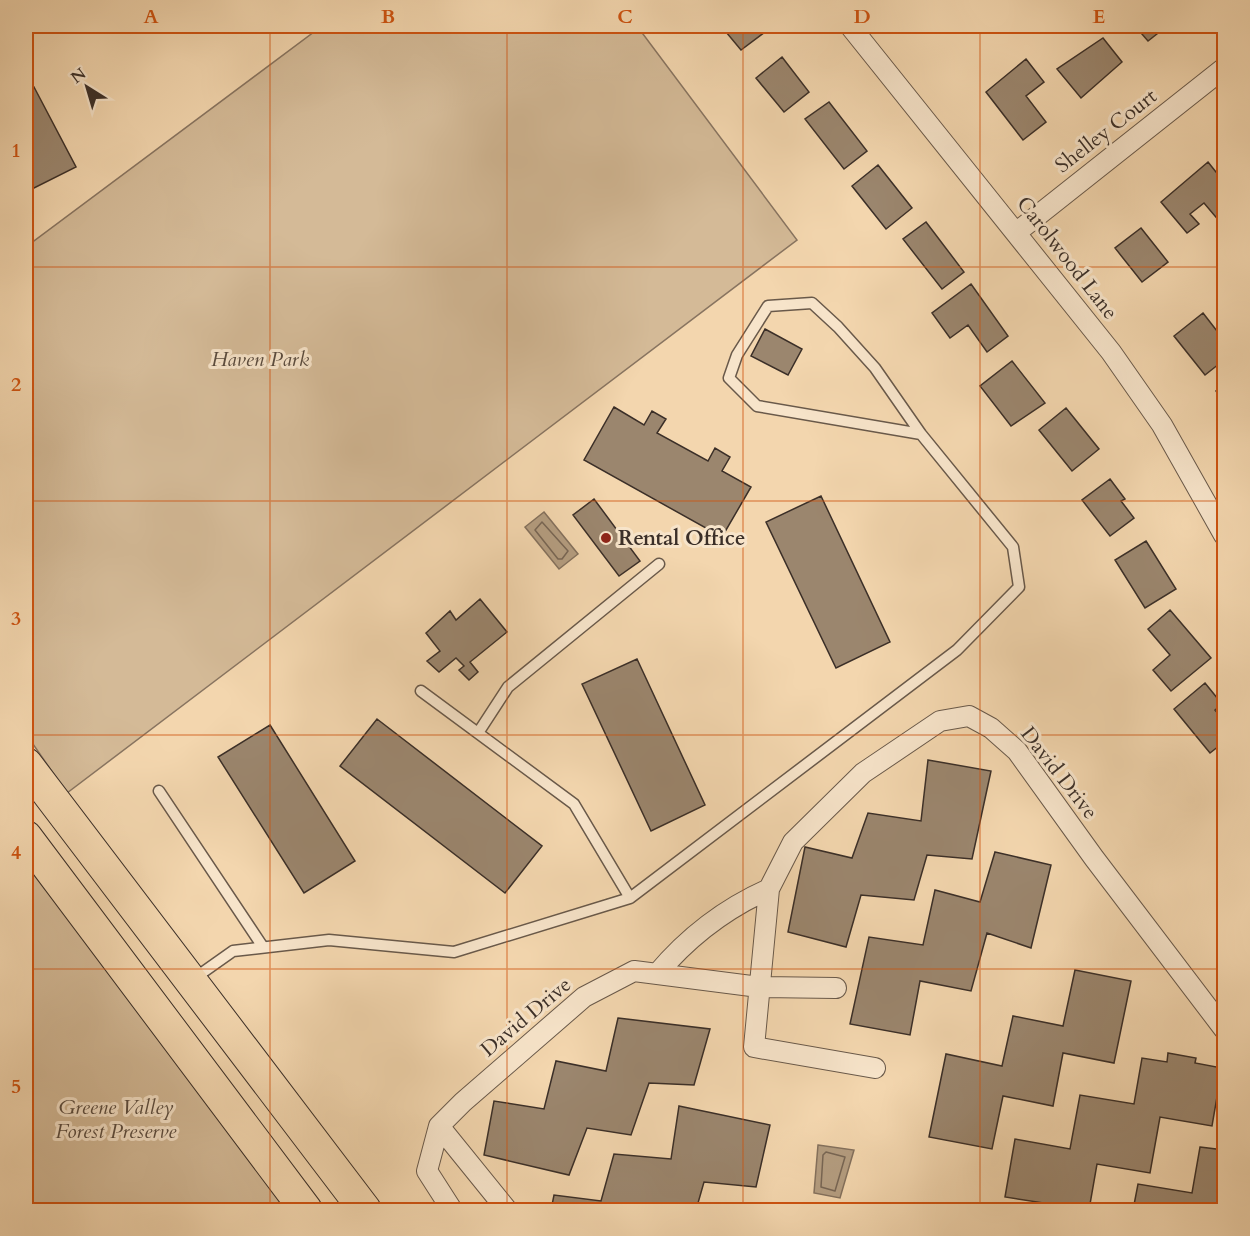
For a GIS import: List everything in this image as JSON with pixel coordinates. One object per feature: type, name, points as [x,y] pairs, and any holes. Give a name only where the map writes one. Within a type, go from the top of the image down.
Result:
[{"type":"main road","points":[[26,764],[189,982],[365,1210]]},
{"type":"main road","points":[[26,837],[306,1210]]},
{"type":"street","name":"Carolwood Lane","points":[[850,26],[1111,352],[1162,425],[1224,535]]},
{"type":"street","name":"Shelley Court","points":[[1017,232],[1224,68]]},
{"type":"street","name":"David Drive","points":[[759,987],[769,889],[793,842],[863,773],[940,721],[969,716],[991,728],[1017,751],[1094,858],[1224,1029]]},
{"type":"street","points":[[657,975],[680,947],[714,920],[741,901],[769,889]]},
{"type":"street","name":"David Drive","points":[[439,1126],[584,997],[634,971],[759,987],[836,988]]},
{"type":"street","points":[[759,987],[754,1047],[875,1068]]},
{"type":"street","points":[[439,1126],[427,1172],[452,1210]]},
{"type":"street","points":[[439,1126],[507,1210]]},
{"type":"lane","points":[[189,982],[233,951],[329,940],[454,952],[630,898],[957,650],[1018,587],[1013,547],[921,434],[875,368],[838,327],[812,303],[768,306],[737,355],[729,378],[757,406],[921,434]]},
{"type":"lane","points":[[478,733],[508,687],[659,564]]},
{"type":"lane","points":[[421,691],[574,804],[630,898]]},
{"type":"lane","points":[[159,791],[263,947]]},
{"type":"green space","name":"Haven Park","points":[[322,26],[637,26],[797,240],[67,793],[26,734],[26,247]]},
{"type":"green space","name":"Greene Valley Forest Preserve","points":[[26,846],[300,1210],[26,1210]]},
{"type":"water","points":[[544,512],[578,554],[559,569],[525,527]]},
{"type":"water","points":[[818,1145],[854,1150],[840,1198],[814,1193]]},
{"type":"building","points":[[721,26],[766,26],[769,29],[741,50]]},
{"type":"building","points":[[941,26],[952,26],[944,32]]},
{"type":"building","points":[[1135,26],[1167,26],[1148,41]]},
{"type":"building","points":[[1103,38],[1122,62],[1081,98],[1057,69]]},
{"type":"building","points":[[782,57],[809,92],[784,112],[756,78]]},
{"type":"building","points":[[1026,59],[1044,82],[1026,96],[1046,122],[1023,140],[986,92]]},
{"type":"building","points":[[34,87],[76,167],[26,192],[26,91]]},
{"type":"building","points":[[829,102],[867,151],[844,169],[805,119]]},
{"type":"building","points":[[1208,162],[1224,182],[1224,218],[1220,222],[1204,203],[1190,214],[1199,224],[1187,233],[1161,202]]},
{"type":"building","points":[[878,165],[912,208],[886,229],[852,186]]},
{"type":"building","points":[[926,222],[964,272],[942,289],[903,239]]},
{"type":"building","points":[[1141,228],[1168,262],[1142,282],[1115,248]]},
{"type":"building","points":[[971,284],[1008,336],[987,352],[968,325],[950,338],[932,313]]},
{"type":"building","points":[[1203,313],[1224,340],[1224,360],[1205,375],[1174,336]]},
{"type":"building","points":[[765,329],[802,349],[788,375],[751,356]]},
{"type":"building","points":[[1012,361],[1045,403],[1011,426],[980,386]]},
{"type":"building","points":[[1224,385],[1224,404],[1216,391]]},
{"type":"building","points":[[614,407],[644,425],[652,411],[666,419],[657,433],[708,461],[715,448],[730,457],[722,471],[751,487],[722,537],[584,460]]},
{"type":"building","points":[[1066,408],[1099,449],[1072,471],[1039,430]]},
{"type":"building","points":[[1110,479],[1125,499],[1121,501],[1134,518],[1110,536],[1082,500]]},
{"type":"building","points":[[821,496],[890,642],[836,668],[766,522]]},
{"type":"building","name":"Rental Office","points":[[594,499],[640,561],[619,576],[573,515]]},
{"type":"building","points":[[1146,541],[1176,589],[1145,608],[1115,560]]},
{"type":"building","points":[[480,599],[507,632],[470,662],[478,672],[469,680],[459,670],[464,666],[456,658],[439,672],[427,661],[440,651],[426,633],[450,611],[456,620]]},
{"type":"building","points":[[1170,610],[1211,658],[1171,691],[1153,670],[1170,655],[1148,629]]},
{"type":"building","points":[[637,659],[705,805],[651,831],[582,684]]},
{"type":"building","points":[[1205,683],[1222,704],[1215,710],[1224,721],[1224,742],[1210,753],[1174,709]]},
{"type":"building","points":[[377,719],[542,846],[505,893],[340,766]]},
{"type":"building","points":[[270,725],[355,861],[304,893],[218,757]]},
{"type":"building","points":[[928,760],[991,771],[972,859],[927,855],[914,900],[861,895],[846,947],[788,932],[805,847],[852,858],[868,813],[921,821]]},
{"type":"building","points":[[995,852],[1051,865],[1031,948],[987,933],[971,991],[920,981],[910,1035],[850,1024],[869,937],[923,945],[935,890],[980,902]]},
{"type":"building","points":[[1075,970],[1131,981],[1114,1063],[1063,1053],[1053,1106],[1003,1096],[992,1149],[929,1137],[946,1054],[1002,1066],[1013,1016],[1063,1026]]},
{"type":"building","points":[[618,1018],[710,1029],[694,1085],[649,1083],[631,1135],[587,1128],[569,1175],[484,1155],[494,1101],[544,1109],[556,1061],[606,1071]]},
{"type":"building","points":[[1168,1053],[1196,1058],[1195,1063],[1222,1068],[1212,1126],[1160,1117],[1150,1173],[1097,1164],[1089,1210],[1005,1197],[1015,1139],[1070,1149],[1080,1095],[1134,1104],[1142,1058],[1167,1062]]},
{"type":"building","points":[[679,1106],[770,1125],[756,1187],[704,1182],[696,1210],[551,1210],[554,1195],[601,1201],[614,1154],[671,1159]]},
{"type":"building","points":[[1200,1147],[1224,1150],[1224,1207],[1218,1206],[1217,1210],[1133,1210],[1138,1184],[1192,1193]]},
{"type":"place","name":"Rental Office","points":[[606,538]]}]
